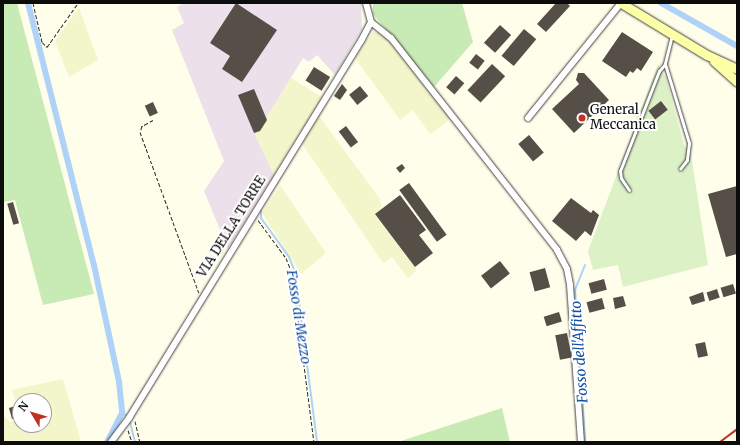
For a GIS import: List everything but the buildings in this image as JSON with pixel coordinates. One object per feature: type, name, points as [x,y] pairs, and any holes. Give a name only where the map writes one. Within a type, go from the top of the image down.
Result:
[{"type":"main road","points":[[621,3],[707,55],[737,69]]},
{"type":"main road","points":[[707,55],[737,82]]},
{"type":"street","points":[[366,3],[371,22],[391,38],[557,250],[567,269],[570,285],[581,442]]},
{"type":"street","points":[[528,118],[621,3]]},
{"type":"street","name":"VIA DELLA TORRE","points":[[111,442],[131,414],[371,22]]},
{"type":"lane","points":[[629,190],[621,178],[620,171],[659,71],[665,64],[672,35]]},
{"type":"lane","points":[[665,64],[689,143],[687,160],[680,169]]},
{"type":"path","points":[[33,3],[42,42],[47,47],[78,3]]},
{"type":"path","points":[[152,120],[142,126],[140,132],[198,292],[202,296]]},
{"type":"path","points":[[253,213],[286,258],[292,273],[314,442]]},
{"type":"path","points":[[131,414],[140,442]]},
{"type":"path","points":[[123,426],[130,432],[132,442]]},
{"type":"shaded area","points":[[185,3],[361,3],[362,29],[335,75],[317,55],[309,62],[303,58],[256,135],[274,175],[228,249],[204,191],[224,161],[172,30],[184,23],[177,7]]},
{"type":"green space","points":[[3,3],[17,3],[94,294],[43,305],[15,200],[3,202]]},
{"type":"green space","points":[[373,3],[462,3],[473,42],[434,87],[373,14]]},
{"type":"green space","points":[[79,8],[98,60],[69,77],[55,41]]},
{"type":"green space","points":[[373,32],[381,33],[389,40],[450,119],[430,134],[413,110],[400,120],[355,58]]},
{"type":"green space","points":[[658,65],[666,78],[685,148],[690,148],[708,265],[623,287],[618,265],[593,270],[588,251]]},
{"type":"green space","points":[[291,78],[322,97],[274,175],[255,135]]},
{"type":"green space","points":[[319,116],[380,199],[382,208],[375,214],[415,267],[416,271],[408,278],[392,257],[383,263],[301,142]]},
{"type":"green space","points":[[280,185],[326,253],[301,274],[262,213]]},
{"type":"green space","points":[[63,379],[81,442],[3,442],[3,415],[10,422],[12,421],[12,433],[52,433],[52,393],[13,393],[12,390]]},
{"type":"green space","points":[[502,408],[510,442],[398,442]]},
{"type":"waterway","points":[[28,3],[94,265],[119,382],[122,413],[107,442]]},
{"type":"waterway","points":[[661,3],[737,46]]},
{"type":"waterway","name":"Fosso di Mezzo","points":[[261,210],[261,218],[289,257],[295,272],[317,442]]},
{"type":"waterway","name":"Fosso dell'Affitto","points":[[585,265],[575,290],[585,442]]},
{"type":"waterway","points":[[122,413],[126,415]]},
{"type":"waterway","points":[[130,422],[135,442]]},
{"type":"railway","points":[[720,442],[737,429]]},
{"type":"place","name":"General Meccanica","points":[[582,118]]}]
